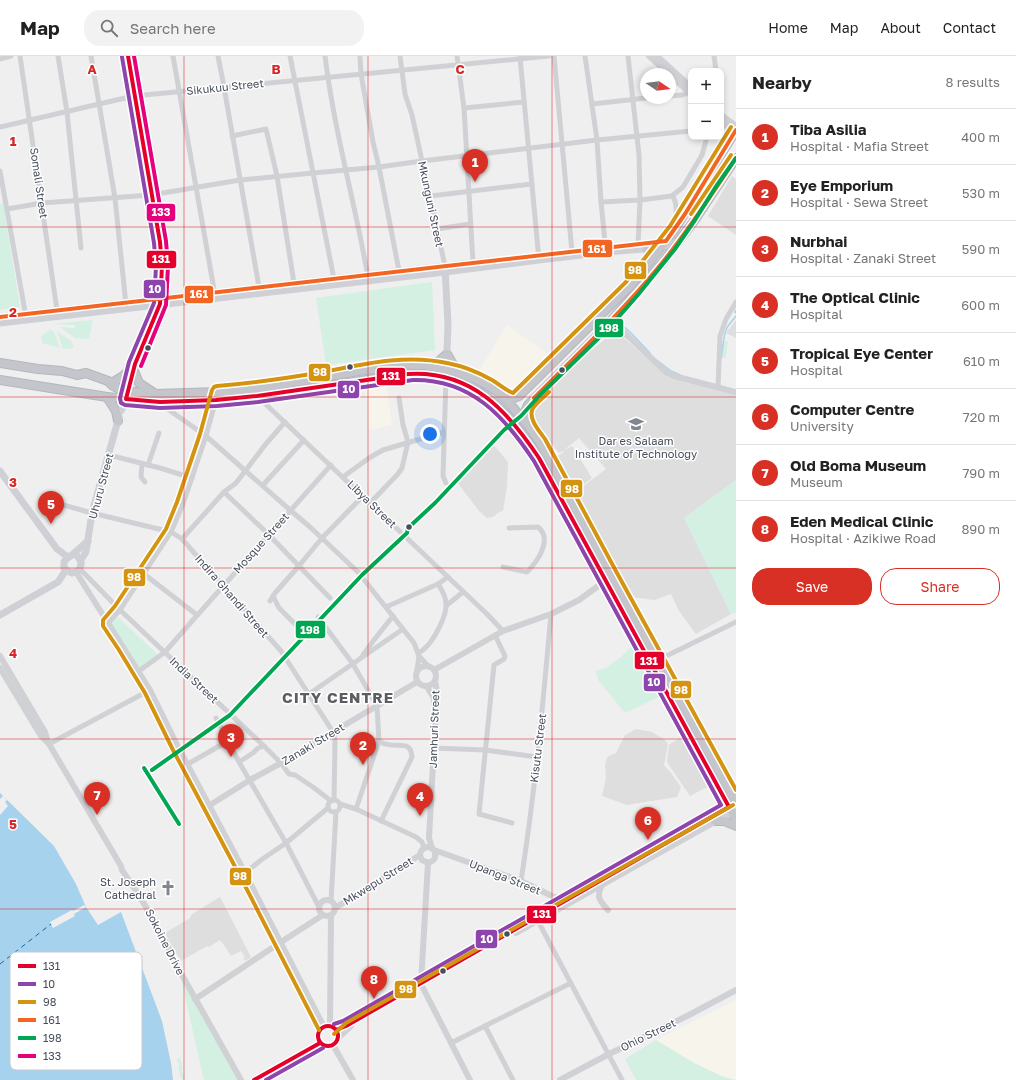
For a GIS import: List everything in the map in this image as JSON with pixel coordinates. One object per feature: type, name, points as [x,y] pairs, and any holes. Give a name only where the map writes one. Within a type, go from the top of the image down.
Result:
[{"type":"highway","points":[[0,380],[107,396],[155,394],[257,396],[408,374],[461,373],[476,379],[509,398],[514,399],[519,396],[630,286],[675,229],[736,130]]},
{"type":"highway","points":[[734,809],[658,660],[608,579],[543,449],[526,421],[525,412],[528,405],[534,398],[599,334],[662,263],[698,215],[736,158]]},
{"type":"highway","points":[[647,249],[651,254],[652,259]]},
{"type":"highway","points":[[108,381],[125,395],[160,402],[217,396],[381,368],[403,365],[424,365],[438,362],[447,354],[452,363],[461,373]]},
{"type":"highway","points":[[0,362],[38,369],[62,371],[77,375],[86,373],[112,383],[133,368],[139,383],[155,394]]},
{"type":"highway","points":[[424,365],[446,373],[459,382],[477,390],[505,412],[518,426],[539,458],[608,579],[734,809]]},
{"type":"highway","points":[[498,392],[530,428]]},
{"type":"highway","points":[[107,396],[116,411],[118,421]]},
{"type":"highway","points":[[715,821],[736,826]]},
{"type":"main road","name":"Uhuru Street","points":[[81,560],[86,552],[92,513],[121,411],[126,401],[125,384],[160,301],[162,266],[160,242],[128,56]]},
{"type":"main road","points":[[0,316],[26,317],[677,242]]},
{"type":"main road","points":[[638,247],[647,249],[664,244]]},
{"type":"main road","points":[[215,295],[259,287],[334,279],[368,278],[399,271],[445,269],[473,263],[539,258],[572,252],[606,250]]},
{"type":"main road","name":"Mkunguni Street","points":[[445,269],[448,325],[446,373]]},
{"type":"main road","points":[[0,323],[57,310],[126,305]]},
{"type":"main road","points":[[0,471],[56,550],[68,558],[77,557],[81,560],[82,564],[78,570],[72,573],[66,570]]},
{"type":"main road","points":[[0,615],[58,582],[66,570],[64,568],[68,558],[88,541]]},
{"type":"street","points":[[0,59],[11,56]]},
{"type":"street","name":"Somali Street","points":[[20,56],[57,310]]},
{"type":"street","points":[[58,56],[67,112],[81,248]]},
{"type":"street","points":[[91,56],[115,198],[126,305]]},
{"type":"street","points":[[173,56],[215,295]]},
{"type":"street","points":[[218,56],[259,287]]},
{"type":"street","points":[[290,56],[334,279]]},
{"type":"street","points":[[326,56],[328,77],[368,278]]},
{"type":"street","points":[[360,56],[361,74],[373,142],[399,271]]},
{"type":"street","name":"Mkunguni Street","points":[[400,56],[405,94],[412,116],[445,269]]},
{"type":"street","points":[[457,56],[464,108],[473,263]]},
{"type":"street","name":"Sikukuu Street","points":[[0,127],[134,96],[458,65],[520,57],[549,56]]},
{"type":"street","points":[[554,56],[572,252]]},
{"type":"street","points":[[585,56],[597,140],[606,250]]},
{"type":"street","points":[[628,56],[639,155],[640,200],[638,247]]},
{"type":"street","points":[[649,56],[662,68]]},
{"type":"street","points":[[657,56],[688,89]]},
{"type":"street","points":[[714,56],[716,68]]},
{"type":"street","points":[[520,57],[539,258]]},
{"type":"street","points":[[676,80],[688,90]]},
{"type":"street","points":[[676,96],[688,93]]},
{"type":"street","points":[[592,104],[640,99]]},
{"type":"street","points":[[464,108],[524,102]]},
{"type":"street","points":[[724,121],[736,130]]},
{"type":"street","points":[[232,136],[266,129],[277,176],[294,283]]},
{"type":"street","points":[[7,209],[42,203],[152,195],[240,180],[379,167],[597,140],[688,131]]},
{"type":"street","points":[[601,202],[640,200],[672,196],[684,187],[702,155],[706,140]]},
{"type":"street","points":[[0,171],[26,317]]},
{"type":"street","points":[[430,196],[532,184]]},
{"type":"street","points":[[672,196],[675,199],[676,204],[675,229]]},
{"type":"street","points":[[436,229],[470,224]]},
{"type":"street","points":[[718,388],[720,336],[726,319],[736,302]]},
{"type":"street","points":[[611,320],[666,372],[674,376],[736,392]]},
{"type":"street","points":[[446,373],[443,476],[446,483]]},
{"type":"street","points":[[108,623],[120,610],[171,532],[192,478],[217,396]]},
{"type":"street","name":"Libya Street","points":[[257,396],[331,465],[503,631]]},
{"type":"street","points":[[370,503],[400,472],[403,464],[408,442],[403,425],[399,398]]},
{"type":"street","points":[[160,402],[162,405],[206,436],[263,485],[359,573],[414,643],[419,654],[428,666],[434,670],[436,675],[435,681],[431,685],[427,686],[420,685],[415,676],[419,654],[424,650],[436,634],[447,605],[438,584]]},
{"type":"street","points":[[182,539],[224,492],[236,483],[285,422]]},
{"type":"street","points":[[343,477],[369,458],[384,450],[444,432]]},
{"type":"street","points":[[145,482],[141,476],[159,433]]},
{"type":"street","points":[[263,485],[304,440]]},
{"type":"street","points":[[109,455],[192,478]]},
{"type":"street","name":"Mosque Street","points":[[139,671],[165,652],[331,465]]},
{"type":"street","points":[[224,492],[330,598]]},
{"type":"street","points":[[300,630],[272,599],[322,538],[363,496]]},
{"type":"street","name":"Indira Ghandi Street","points":[[42,499],[171,532],[182,539],[281,651],[333,732]]},
{"type":"street","points":[[503,567],[527,572],[536,561],[544,545],[544,534],[538,527],[509,528]]},
{"type":"street","points":[[78,570],[108,623],[150,690],[280,942],[327,1026],[336,1030],[422,985],[538,921],[573,899],[734,809]]},
{"type":"street","name":"India Street","points":[[78,570],[264,746],[290,774],[314,787],[332,800]]},
{"type":"street","points":[[144,574],[197,615]]},
{"type":"street","points":[[386,607],[438,584],[448,577]]},
{"type":"street","points":[[434,670],[494,635],[551,614],[579,600],[608,579]]},
{"type":"street","points":[[447,605],[463,592]]},
{"type":"street","name":"Kisutu Street","points":[[521,880],[528,836],[542,714],[551,614]]},
{"type":"street","points":[[362,658],[393,616]]},
{"type":"street","points":[[318,617],[352,664],[377,706],[380,741],[356,809]]},
{"type":"street","points":[[658,660],[736,622]]},
{"type":"street","points":[[309,694],[403,629]]},
{"type":"street","points":[[494,635],[505,656],[504,659],[494,666],[479,814],[512,823]]},
{"type":"street","name":"Sokoine Drive","points":[[0,656],[46,732],[48,744]]},
{"type":"street","points":[[417,670],[422,666],[428,666]]},
{"type":"street","name":"Sokoine Drive","points":[[0,668],[41,736],[48,744],[117,859],[122,870],[142,898],[169,947],[177,966],[241,1080]]},
{"type":"street","name":"Jamhuri Street","points":[[430,850],[426,839],[437,691],[435,681]]},
{"type":"street","name":"Zanaki Street","points":[[210,805],[417,682]]},
{"type":"street","name":"Jamhuri Street","points":[[427,686],[434,698],[433,748]]},
{"type":"street","points":[[48,744],[150,690]]},
{"type":"street","points":[[216,718],[239,762],[286,843],[321,912],[327,916],[331,915],[327,1026]]},
{"type":"street","points":[[245,873],[286,843],[328,808],[328,805],[332,800],[335,740],[333,732]]},
{"type":"street","points":[[188,764],[228,741]]},
{"type":"street","points":[[380,741],[386,745],[407,746],[412,754],[412,757],[381,821]]},
{"type":"street","points":[[239,762],[258,748],[264,746]]},
{"type":"street","points":[[433,748],[485,750],[537,757]]},
{"type":"street","points":[[332,800],[356,809],[416,837],[430,850],[434,859],[432,862],[422,860],[420,855],[421,850],[430,850]]},
{"type":"street","points":[[332,902],[336,812],[340,809],[340,804]]},
{"type":"street","points":[[328,808],[330,811],[336,812]]},
{"type":"street","points":[[327,1026],[321,1029],[318,1035],[320,1043],[324,1046],[333,1045],[349,1028],[552,908],[602,885],[734,809]]},
{"type":"street","name":"Upanga Street","points":[[430,850],[521,880],[554,897],[573,899]]},
{"type":"street","name":"Mkwepu Street","points":[[331,915],[335,908],[420,855]]},
{"type":"street","points":[[428,862],[422,985],[470,1080]]},
{"type":"street","points":[[602,885],[599,892],[599,898],[608,910]]},
{"type":"street","points":[[552,908],[555,902],[554,897]]},
{"type":"street","name":"Mkwepu Street","points":[[195,999],[257,958],[321,912],[320,906],[323,902],[327,900],[332,902],[335,908]]},
{"type":"street","points":[[538,921],[622,1080]]},
{"type":"street","points":[[451,1043],[571,983]]},
{"type":"street","name":"Ohio Street","points":[[560,1080],[736,990]]},
{"type":"street","points":[[485,1026],[513,1080]]},
{"type":"street","points":[[336,1030],[338,1038]]},
{"type":"street","points":[[254,1080],[320,1043]]},
{"type":"street","points":[[333,1045],[353,1080]]},
{"type":"shaded area","points":[[732,176],[736,179],[736,235],[708,216]]},
{"type":"shaded area","points":[[736,320],[736,338],[726,333]]},
{"type":"shaded area","points":[[507,325],[550,356],[514,391],[511,392],[479,371]]},
{"type":"shaded area","name":"Dar es Salaam Institute of Technology","points":[[615,330],[666,375],[688,383],[707,385],[736,393],[736,480],[684,518],[731,614],[696,634],[679,611],[671,594],[654,600],[632,597],[573,494],[606,469],[579,438],[564,450],[572,446],[592,478],[574,492],[557,464],[559,462],[556,457],[564,452],[559,453],[525,409]]},
{"type":"shaded area","points":[[386,382],[392,425],[369,430],[368,408],[364,384]]},
{"type":"shaded area","points":[[491,442],[508,462],[507,486],[503,511],[499,512],[493,517],[487,518],[479,511],[457,482]]},
{"type":"shaded area","points":[[636,729],[652,732],[665,740],[668,744],[664,765],[681,787],[677,797],[627,805],[602,796],[606,778],[605,765],[607,758],[616,753],[625,735]]},
{"type":"shaded area","points":[[684,735],[711,785],[690,796],[667,762],[669,745]]},
{"type":"shaded area","points":[[220,897],[251,957],[245,961],[243,958],[245,957],[241,951],[231,956],[220,940],[181,961],[165,933]]},
{"type":"shaded area","points":[[736,1000],[736,1080],[724,1077],[694,1063],[656,1040]]},
{"type":"green space","points":[[3,203],[20,307],[0,310],[0,204]]},
{"type":"green space","points":[[432,282],[435,350],[326,365],[316,298]]},
{"type":"green space","points":[[93,320],[89,339],[75,338],[60,327],[75,328],[75,325],[51,324]]},
{"type":"green space","points":[[50,329],[54,332],[60,348],[42,343],[41,337]]},
{"type":"green space","points":[[57,331],[71,341],[74,348],[63,349]]},
{"type":"green space","points":[[723,341],[728,341],[726,358],[721,358]]},
{"type":"green space","points":[[736,480],[736,613],[731,614],[684,518]]},
{"type":"green space","points":[[118,617],[158,655],[140,669],[111,623]]},
{"type":"green space","points":[[633,645],[659,697],[625,713],[598,680],[596,671],[606,668],[622,656]]},
{"type":"green space","points":[[180,975],[239,1080],[204,1080]]},
{"type":"green space","points":[[656,1040],[694,1063],[724,1077],[736,1080],[636,1080],[625,1059]]},
{"type":"green space","points":[[179,1057],[182,1064],[182,1072],[185,1076],[184,1080],[180,1077],[178,1068],[179,1063],[176,1060]]},
{"type":"water","points":[[0,793],[54,846],[76,884],[86,907],[98,925],[121,912],[136,952],[10,952],[10,1070],[142,1070],[142,968],[162,1021],[173,1080],[0,1080]]},
{"type":"pier","points":[[3,796],[7,800],[5,802],[8,806],[0,815],[0,799]]},
{"type":"pier","points":[[84,905],[86,907],[74,914],[75,916],[53,928],[50,922]]},
{"type":"waterway","points":[[721,358],[726,329],[736,316]]},
{"type":"waterway","points":[[619,317],[621,324],[650,353]]},
{"type":"waterway","points":[[658,361],[671,371],[680,375]]},
{"type":"ferry route","points":[[15,952],[51,924]]},
{"type":"ferry route","points":[[0,964],[10,956]]},
{"type":"transit line","name":"131","points":[[128,56],[160,242],[162,266],[160,304],[135,364],[126,399],[160,402],[216,400],[257,396],[408,374],[430,374],[451,379],[469,386],[485,396],[514,424],[539,458],[729,807],[346,1026],[336,1030]]},
{"type":"transit line","name":"133","points":[[134,56],[166,241],[168,266],[166,305],[141,366]]},
{"type":"transit line","name":"10","points":[[122,57],[154,243],[156,266],[154,303],[129,362],[120,398],[121,403],[125,405],[160,408],[217,406],[258,402],[413,380],[434,381],[452,386],[469,393],[484,403],[511,429],[534,461],[721,805],[343,1021],[334,1024]]},
{"type":"transit line","name":"98","points":[[319,1030],[173,750],[145,693],[103,626],[103,620],[115,606],[166,529],[177,502],[200,434],[214,387],[323,372],[369,363],[416,359],[431,360],[465,368],[487,377],[513,393],[626,282],[670,226],[731,127]]},
{"type":"transit line","name":"161","points":[[0,317],[666,241],[685,214],[736,130]]},
{"type":"transit line","name":"98","points":[[691,214],[731,155]]},
{"type":"transit line","name":"161","points":[[534,398],[600,332],[647,281],[682,238],[736,158]]},
{"type":"transit line","name":"198","points":[[152,770],[230,715],[362,575],[407,533],[408,528],[435,503],[504,430],[521,416],[539,396],[608,329],[675,249],[736,158]]},
{"type":"transit line","name":"98","points":[[549,392],[533,408],[532,416],[537,429],[545,439],[736,790]]},
{"type":"transit line","name":"198","points":[[144,768],[179,824]]},
{"type":"transit line","name":"98","points":[[334,1034],[346,1023],[733,805]]},
{"type":"transit line","name":"131","points":[[328,1026],[335,1029],[338,1036],[335,1043],[328,1046],[321,1043],[318,1036],[321,1029],[328,1026]]},
{"type":"transit line","name":"131","points":[[254,1080],[320,1043]]},
{"type":"transit line","name":"10","points":[[266,1080],[323,1048]]},
{"type":"place","name":"Tiba Asilia","points":[[475,182]]},
{"type":"place","name":"Dar es Salaam Institute of Technology","points":[[636,424]]},
{"type":"place","name":"Tropical Eye Center","points":[[51,524]]},
{"type":"place","name":"Nurbhai","points":[[231,757]]},
{"type":"place","name":"Eye Emporium","points":[[363,765]]},
{"type":"place","name":"Old Boma Museum","points":[[97,815]]},
{"type":"place","name":"The Optical Clinic","points":[[420,816]]},
{"type":"place","name":"Computer Centre","points":[[648,840]]},
{"type":"place","name":"St. Joseph Cathedral","points":[[168,888]]},
{"type":"place","name":"Eden Medical Clinic","points":[[374,999]]},
{"type":"district","name":"CITY CENTRE","points":[[338,698]]}]
